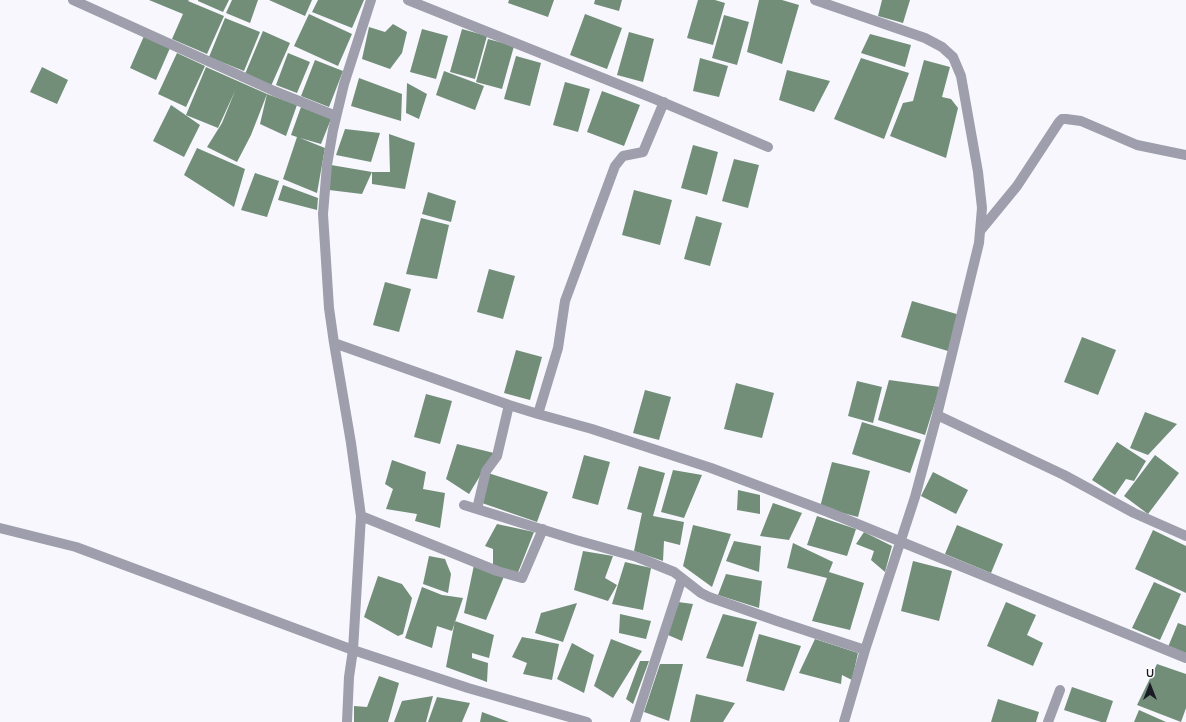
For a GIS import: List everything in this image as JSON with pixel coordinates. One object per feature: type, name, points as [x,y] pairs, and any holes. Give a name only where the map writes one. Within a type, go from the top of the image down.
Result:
[{"type":"street","points":[[73,0],[274,91],[336,116]]},
{"type":"street","points":[[347,722],[361,516],[351,443],[329,308],[323,214],[327,165],[336,116],[344,84],[371,0]]},
{"type":"street","points":[[408,0],[664,102],[768,147]]},
{"type":"street","points":[[815,0],[925,38],[942,47],[953,57],[961,76],[978,172],[982,208],[979,243],[915,497],[865,650],[844,722]]},
{"type":"street","points":[[538,414],[558,348],[565,300],[615,166],[623,156],[643,152],[664,102]]},
{"type":"street","points":[[980,231],[1017,186],[1058,122],[1062,119],[1080,121],[1137,144],[1186,155]]},
{"type":"street","points":[[334,343],[509,405],[592,429],[711,468],[828,512],[1186,658]]},
{"type":"street","points":[[477,509],[486,471],[497,456],[509,405]]},
{"type":"street","points":[[937,414],[1064,475],[1134,513],[1186,536]]},
{"type":"street","points":[[464,504],[637,557],[674,572],[694,588],[709,597],[865,650]]},
{"type":"street","points":[[361,516],[497,570],[522,578],[543,529]]},
{"type":"street","points":[[0,528],[76,547],[352,650],[468,688],[587,722]]},
{"type":"street","points":[[635,722],[682,578]]},
{"type":"street","points":[[1048,722],[1060,690]]},
{"type":"building","points":[[149,0],[189,0],[188,1],[224,16],[207,54],[172,39],[183,14]]},
{"type":"building","points":[[198,0],[229,0],[223,12]]},
{"type":"building","points":[[232,0],[258,0],[250,23],[226,13]]},
{"type":"building","points":[[269,0],[312,0],[305,16]]},
{"type":"building","points":[[318,0],[364,0],[352,28],[312,12]]},
{"type":"building","points":[[509,0],[554,0],[548,17],[508,3]]},
{"type":"building","points":[[595,0],[622,0],[619,11],[594,4]]},
{"type":"building","points":[[698,0],[715,0],[725,3],[713,45],[687,38]]},
{"type":"building","points":[[759,0],[782,0],[799,5],[782,64],[747,52]]},
{"type":"building","points":[[882,0],[910,0],[903,23],[878,16]]},
{"type":"building","points":[[309,14],[352,34],[338,66],[294,46]]},
{"type":"building","points":[[585,14],[622,28],[607,69],[570,55]]},
{"type":"building","points":[[724,15],[749,22],[737,65],[712,58]]},
{"type":"building","points":[[225,18],[260,32],[244,71],[209,57]]},
{"type":"building","points":[[393,24],[407,32],[402,53],[390,69],[362,59],[369,27],[385,32]]},
{"type":"building","points":[[422,29],[448,36],[436,79],[410,72]]},
{"type":"building","points":[[462,29],[487,36],[475,79],[450,72]]},
{"type":"building","points":[[263,31],[290,43],[271,86],[245,74]]},
{"type":"building","points":[[629,32],[654,39],[643,82],[617,75]]},
{"type":"building","points":[[870,34],[911,45],[905,67],[861,53]]},
{"type":"building","points":[[144,36],[170,48],[156,80],[130,68]]},
{"type":"building","points":[[488,39],[514,46],[502,89],[476,82]]},
{"type":"building","points":[[177,53],[205,66],[186,107],[158,94]]},
{"type":"building","points":[[288,53],[310,62],[297,93],[276,85]]},
{"type":"building","points":[[516,56],[541,63],[530,106],[504,99]]},
{"type":"building","points":[[700,58],[728,66],[719,97],[693,91]]},
{"type":"building","points":[[861,58],[909,73],[884,139],[834,119]]},
{"type":"building","points":[[315,60],[343,71],[329,107],[301,96]]},
{"type":"building","points":[[924,60],[950,67],[942,97],[951,99],[958,108],[946,158],[890,136],[903,103],[913,101]]},
{"type":"building","points":[[42,67],[68,80],[57,104],[30,92]]},
{"type":"building","points":[[206,67],[267,94],[251,135],[237,162],[207,147],[222,123],[235,91],[218,128],[186,115]]},
{"type":"building","points":[[787,70],[830,81],[814,112],[779,100]]},
{"type":"building","points":[[444,71],[484,86],[475,110],[436,95]]},
{"type":"building","points":[[359,78],[402,94],[401,121],[351,106]]},
{"type":"building","points":[[565,82],[590,89],[578,132],[553,125]]},
{"type":"building","points":[[407,83],[427,94],[419,119],[406,113]]},
{"type":"building","points":[[602,91],[640,105],[624,146],[587,132]]},
{"type":"building","points":[[267,94],[297,105],[286,136],[260,124]]},
{"type":"building","points":[[171,105],[200,125],[184,157],[153,141]]},
{"type":"building","points":[[301,107],[331,119],[321,144],[300,138],[325,148],[317,193],[283,179],[297,137],[291,135]]},
{"type":"building","points":[[345,129],[380,133],[371,162],[336,155]]},
{"type":"building","points":[[389,134],[415,143],[405,189],[372,184],[372,172],[390,172]]},
{"type":"building","points":[[693,145],[718,152],[707,195],[681,188]]},
{"type":"building","points":[[197,148],[245,169],[234,207],[184,175]]},
{"type":"building","points":[[734,159],[759,165],[748,208],[722,201]]},
{"type":"building","points":[[331,165],[372,172],[362,194],[329,190]]},
{"type":"building","points":[[255,173],[279,181],[267,217],[241,210]]},
{"type":"building","points":[[283,185],[318,198],[317,210],[278,200]]},
{"type":"building","points":[[634,190],[672,200],[660,245],[622,235]]},
{"type":"building","points":[[428,192],[456,201],[451,222],[422,214]]},
{"type":"building","points":[[696,216],[722,223],[710,266],[684,259]]},
{"type":"building","points":[[421,218],[449,225],[437,279],[406,274]]},
{"type":"building","points":[[489,269],[515,276],[503,319],[477,312]]},
{"type":"building","points":[[385,282],[411,289],[399,332],[373,325]]},
{"type":"building","points":[[912,301],[960,315],[948,351],[901,337]]},
{"type":"building","points":[[1082,337],[1116,350],[1098,395],[1064,382]]},
{"type":"building","points":[[516,350],[542,357],[530,400],[504,393]]},
{"type":"building","points":[[889,380],[940,387],[925,435],[878,420]]},
{"type":"building","points":[[857,381],[882,387],[873,423],[848,416]]},
{"type":"building","points":[[736,383],[774,393],[762,438],[724,429]]},
{"type":"building","points":[[645,390],[671,397],[659,440],[633,433]]},
{"type":"building","points":[[426,394],[452,401],[440,444],[414,437]]},
{"type":"building","points":[[1145,412],[1177,424],[1148,455],[1130,448]]},
{"type":"building","points":[[862,422],[921,440],[910,473],[852,454]]},
{"type":"building","points":[[1117,442],[1146,461],[1134,481],[1126,479],[1115,495],[1092,480]]},
{"type":"building","points":[[457,444],[494,453],[469,494],[446,479]]},
{"type":"building","points":[[584,455],[610,462],[598,505],[572,498]]},
{"type":"building","points":[[1155,455],[1179,473],[1148,514],[1124,496]]},
{"type":"building","points":[[392,460],[426,472],[423,489],[445,493],[440,528],[415,521],[417,514],[386,509],[393,489],[385,484]]},
{"type":"building","points":[[832,462],[870,471],[858,517],[820,507]]},
{"type":"building","points":[[639,466],[665,473],[653,516],[684,522],[680,545],[664,541],[663,561],[634,551],[642,513],[627,509]]},
{"type":"building","points":[[673,470],[702,475],[684,518],[661,512]]},
{"type":"building","points":[[933,472],[968,490],[956,514],[921,496]]},
{"type":"building","points":[[488,473],[548,492],[537,522],[482,503]]},
{"type":"building","points":[[738,490],[760,495],[760,514],[737,510]]},
{"type":"building","points":[[773,503],[802,513],[789,540],[760,536]]},
{"type":"building","points":[[817,516],[856,529],[847,556],[807,545]]},
{"type":"building","points":[[497,524],[534,532],[517,575],[493,566],[493,549],[485,546]]},
{"type":"building","points":[[693,525],[731,534],[712,587],[683,566]]},
{"type":"building","points":[[957,525],[1003,544],[991,573],[945,554]]},
{"type":"building","points":[[1153,530],[1186,546],[1186,593],[1135,569]]},
{"type":"building","points":[[864,532],[892,546],[885,572],[871,560],[874,551],[856,544]]},
{"type":"building","points":[[734,541],[761,546],[759,572],[726,561]]},
{"type":"building","points":[[793,543],[833,562],[829,572],[864,583],[850,630],[812,621],[827,578],[787,568]]},
{"type":"building","points":[[583,551],[613,556],[605,578],[617,585],[608,601],[574,590]]},
{"type":"building","points":[[429,556],[445,559],[451,574],[448,593],[423,584]]},
{"type":"building","points":[[913,561],[952,571],[939,621],[901,611]]},
{"type":"building","points":[[625,562],[651,568],[643,610],[612,604]]},
{"type":"building","points":[[474,565],[505,574],[486,620],[464,613]]},
{"type":"building","points":[[726,574],[762,581],[759,608],[718,595]]},
{"type":"building","points":[[378,576],[402,584],[412,598],[403,634],[398,636],[364,617]]},
{"type":"building","points":[[1154,582],[1181,594],[1160,640],[1132,628]]},
{"type":"building","points":[[422,587],[442,595],[463,598],[452,631],[437,626],[432,648],[405,638]]},
{"type":"building","points":[[678,602],[693,604],[682,641],[668,635]]},
{"type":"building","points":[[1006,602],[1036,615],[1027,635],[1043,643],[1033,666],[987,646]]},
{"type":"building","points":[[577,603],[563,642],[535,633],[541,613]]},
{"type":"building","points":[[620,614],[651,621],[646,639],[619,633]]},
{"type":"building","points":[[723,614],[757,622],[743,667],[706,658]]},
{"type":"building","points":[[455,621],[494,635],[489,658],[472,653],[472,658],[488,663],[487,682],[446,667]]},
{"type":"building","points":[[1178,623],[1186,626],[1186,653],[1168,647]]},
{"type":"building","points":[[759,634],[801,646],[784,691],[746,681]]},
{"type":"building","points":[[522,637],[559,644],[552,680],[523,674],[527,663],[512,657]]},
{"type":"building","points":[[611,639],[642,651],[613,698],[594,686]]},
{"type":"building","points":[[815,639],[858,653],[852,680],[842,675],[841,684],[799,673]]},
{"type":"building","points":[[572,643],[594,655],[584,693],[557,679]]},
{"type":"building","points":[[640,661],[649,661],[633,704],[626,699]]},
{"type":"building","points":[[660,664],[683,664],[669,721],[644,712]]},
{"type":"building","points":[[1157,664],[1186,674],[1186,708],[1181,722],[1137,705]]},
{"type":"building","points":[[379,676],[399,683],[388,722],[354,722],[354,706],[367,707]]},
{"type":"building","points":[[1072,687],[1113,701],[1106,722],[1101,722],[1064,710]]},
{"type":"building","points":[[696,694],[735,703],[723,722],[690,722]]},
{"type":"building","points":[[433,696],[426,722],[394,722],[402,701]]},
{"type":"building","points":[[437,697],[470,703],[462,722],[428,722]]},
{"type":"building","points":[[998,699],[1039,712],[1036,722],[991,722]]},
{"type":"building","points":[[1139,710],[1166,722],[1134,722]]},
{"type":"building","points":[[482,712],[509,722],[480,722]]}]
